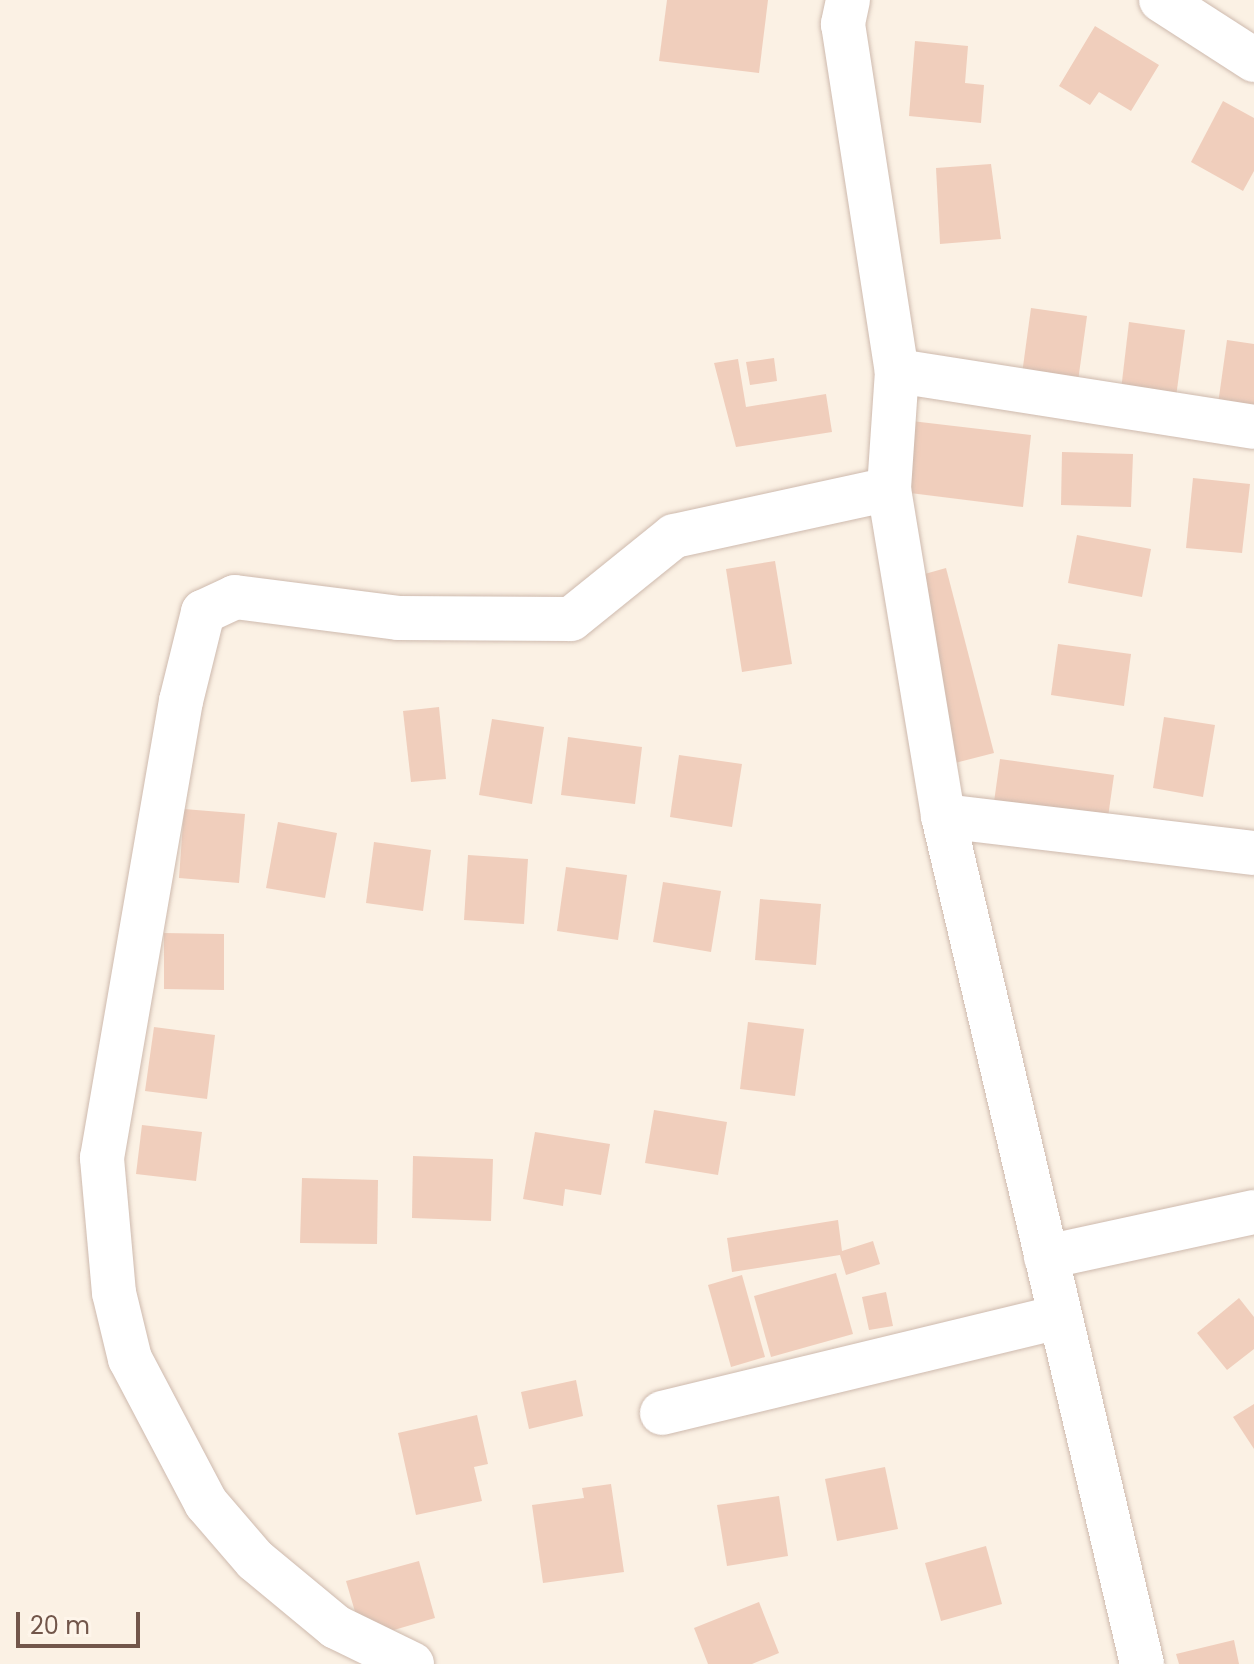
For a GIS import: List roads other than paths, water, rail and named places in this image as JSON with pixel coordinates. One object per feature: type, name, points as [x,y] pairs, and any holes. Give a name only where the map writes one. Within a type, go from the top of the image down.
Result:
[{"type":"lane","points":[[848,0],[843,24],[897,371],[889,489],[943,816],[1058,1317],[1142,1664]]},
{"type":"lane","points":[[1161,0],[1254,60]]},
{"type":"lane","points":[[897,371],[1254,427]]},
{"type":"lane","points":[[412,1664],[336,1627],[255,1560],[206,1503],[130,1359],[114,1293],[102,1158],[181,701],[203,612],[235,597],[398,618],[571,619],[603,600],[674,536],[889,489]]},
{"type":"lane","points":[[943,816],[1254,853]]},
{"type":"lane","points":[[1046,1257],[1254,1212]]},
{"type":"lane","points":[[662,1413],[1058,1317]]}]
